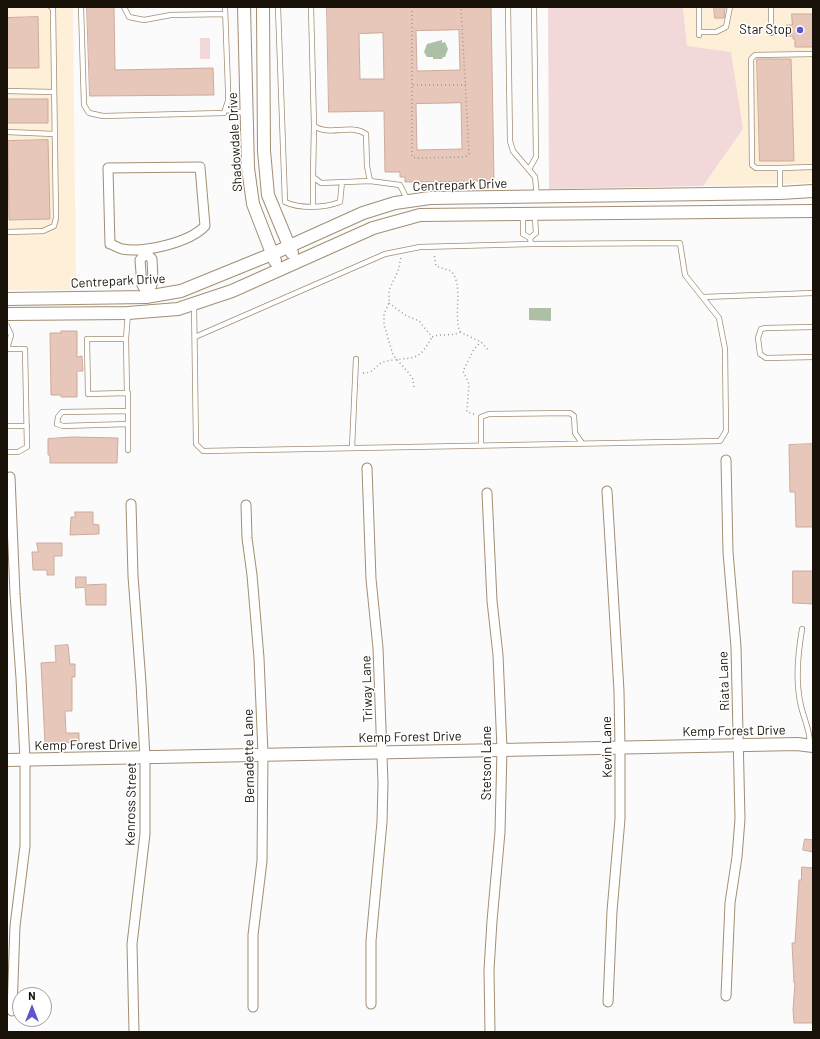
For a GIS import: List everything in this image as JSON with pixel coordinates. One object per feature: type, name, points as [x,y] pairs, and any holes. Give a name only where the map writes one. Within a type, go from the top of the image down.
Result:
[{"type":"street","name":"Shadowdale Drive","points":[[244,7],[248,168],[253,204],[279,270]]},
{"type":"street","points":[[263,7],[264,151],[268,195],[288,247],[297,262]]},
{"type":"street","points":[[246,113],[264,113]]},
{"type":"street","points":[[146,251],[198,233],[204,226],[200,167],[108,168],[110,244],[121,249],[146,251],[152,259],[152,286],[146,294],[149,311]]},
{"type":"street","name":"Centrepark Drive","points":[[7,299],[181,292],[272,254],[363,213],[408,201],[430,198],[780,193],[813,190]]},
{"type":"street","points":[[780,193],[781,211]]},
{"type":"street","points":[[656,195],[657,212]]},
{"type":"street","points":[[530,215],[533,196]]},
{"type":"street","points":[[408,201],[410,218]]},
{"type":"street","points":[[7,314],[128,313],[178,309],[232,291],[373,228],[420,215],[813,211]]},
{"type":"street","name":"Riata Lane","points":[[726,460],[728,552],[736,647],[740,819],[737,857],[730,903],[726,996]]},
{"type":"street","name":"Triway Lane","points":[[367,468],[371,579],[378,648],[382,752],[382,822],[371,941],[371,1004]]},
{"type":"street","points":[[10,477],[15,594],[22,678],[25,760],[25,846],[15,926],[13,987]]},
{"type":"street","name":"Kevin Lane","points":[[606,491],[619,691],[620,747],[620,819],[612,911],[608,1002]]},
{"type":"street","name":"Stetson Lane","points":[[487,493],[492,593],[498,655],[502,749],[500,832],[489,970],[490,1032]]},
{"type":"street","name":"Kenross Street","points":[[131,504],[133,576],[145,758],[144,834],[132,944],[134,1032]]},
{"type":"street","name":"Bernadette Lane","points":[[246,505],[247,538],[252,575],[258,650],[263,754],[262,861],[253,935],[253,1007]]},
{"type":"street","name":"Kemp Forest Drive","points":[[7,760],[502,749],[738,745],[812,746]]},
{"type":"lane","points":[[7,232],[43,231],[54,226],[56,218],[51,7]]},
{"type":"lane","points":[[80,7],[83,100],[89,113],[103,116],[224,113],[226,110],[246,113]]},
{"type":"lane","points":[[124,7],[129,18],[144,20],[171,15],[226,14]]},
{"type":"lane","points":[[225,7],[228,89],[226,110]]},
{"type":"lane","points":[[278,7],[285,202],[292,205],[313,206],[328,206],[340,202],[342,182]]},
{"type":"lane","points":[[311,7],[314,126],[313,206]]},
{"type":"lane","points":[[508,7],[510,141],[512,151],[535,177],[533,196]]},
{"type":"lane","points":[[529,169],[536,157],[534,7]]},
{"type":"lane","points":[[698,7],[699,34],[716,32],[726,27],[730,7]]},
{"type":"lane","points":[[771,7],[771,33]]},
{"type":"lane","points":[[813,54],[755,55],[751,59],[752,165],[756,168],[813,167]]},
{"type":"lane","points":[[7,92],[53,92]]},
{"type":"lane","points":[[314,126],[321,131],[359,129],[366,134],[367,166],[370,181]]},
{"type":"lane","points":[[7,132],[54,134]]},
{"type":"lane","points":[[780,168],[780,193]]},
{"type":"lane","points":[[313,177],[320,183],[370,181],[400,185],[408,201]]},
{"type":"lane","points":[[530,215],[535,218],[536,234],[530,238],[523,234],[523,219],[530,215]]},
{"type":"lane","points":[[530,238],[531,244]]},
{"type":"lane","points":[[194,304],[196,444],[203,451],[720,441],[726,432],[725,349],[719,318],[685,275],[680,243],[531,244],[433,247],[402,250],[385,254],[195,337]]},
{"type":"lane","points":[[703,297],[813,293]]},
{"type":"lane","points":[[128,313],[126,339],[128,450]]},
{"type":"lane","points":[[7,326],[11,335],[7,349],[25,349],[27,426],[27,447],[18,452],[7,452]]},
{"type":"lane","points":[[813,327],[766,328],[761,329],[758,338],[760,354],[766,358],[813,357]]},
{"type":"lane","points":[[126,339],[86,339],[88,394],[127,393]]},
{"type":"lane","points":[[352,448],[356,359]]},
{"type":"lane","points":[[128,411],[62,412],[58,417],[57,424],[63,426],[128,424]]},
{"type":"lane","points":[[481,445],[480,417],[489,414],[570,413],[574,416],[575,433],[582,443]]},
{"type":"lane","points":[[7,426],[27,426]]},
{"type":"lane","points":[[802,629],[798,654],[799,694],[801,706],[810,732],[812,746]]},
{"type":"path","points":[[412,7],[412,157],[417,158],[465,157],[469,154],[467,85],[461,7]]},
{"type":"path","points":[[412,85],[467,85]]},
{"type":"path","points":[[433,247],[436,266],[451,271],[457,279],[458,320],[460,332]]},
{"type":"path","points":[[402,250],[398,271],[389,290],[389,303],[384,314],[384,325],[390,349],[410,376],[414,387]]},
{"type":"path","points":[[389,303],[405,315],[419,321],[432,337]]},
{"type":"path","points":[[355,372],[369,372],[376,369],[381,363],[420,356],[432,337],[437,335],[451,336],[460,332],[481,342],[489,351]]},
{"type":"path","points":[[480,417],[467,412],[466,399],[469,384],[463,370],[474,350],[481,342]]},
{"type":"shaded area","points":[[7,7],[73,7],[76,290],[7,290]]},
{"type":"shaded area","points":[[548,7],[683,7],[687,46],[731,52],[743,129],[703,186],[549,189]]},
{"type":"shaded area","points":[[683,7],[813,7],[813,183],[703,186],[743,129],[687,46]]},
{"type":"shaded area","points":[[200,38],[210,38],[210,59],[200,59]]},
{"type":"shaded area","points":[[442,40],[442,43],[445,42],[448,49],[445,57],[442,59],[433,59],[433,57],[427,57],[424,52],[427,44]]},
{"type":"shaded area","points":[[529,308],[551,308],[551,321],[529,320]]},
{"type":"building","points":[[87,7],[114,7],[115,70],[213,68],[214,95],[90,96]]},
{"type":"building","points":[[327,7],[491,7],[494,181],[405,182],[405,177],[400,177],[400,172],[385,172],[384,111],[329,112]],"holes":[[[459,30],[460,70],[417,71],[416,31]],[[383,33],[384,79],[360,79],[359,34]],[[461,103],[462,149],[417,150],[416,104]]]},
{"type":"building","points":[[714,7],[725,7],[724,18],[715,18]]},
{"type":"building","name":"Star Stop","points":[[792,14],[813,14],[813,47],[795,47],[795,39],[793,39],[793,36],[786,36],[786,25],[792,25]]},
{"type":"building","points":[[38,17],[39,68],[7,68],[7,18]]},
{"type":"building","points":[[757,59],[791,59],[794,161],[760,161]]},
{"type":"building","points":[[7,99],[48,99],[48,123],[7,123]]},
{"type":"building","points":[[48,140],[50,219],[9,220],[8,141]]},
{"type":"building","points":[[61,331],[77,331],[77,357],[82,356],[83,371],[77,371],[77,397],[61,397],[61,395],[51,395],[50,333],[61,333]]},
{"type":"building","points":[[73,437],[118,438],[117,463],[50,463],[50,455],[48,455],[48,439]]},
{"type":"building","points":[[813,444],[813,527],[796,527],[795,492],[790,492],[789,445]]},
{"type":"building","points":[[75,512],[93,512],[93,524],[99,525],[99,534],[70,535],[71,517],[75,517]]},
{"type":"building","points":[[37,543],[62,543],[62,556],[54,556],[54,575],[47,575],[47,570],[33,570],[32,552],[38,552]]},
{"type":"building","points":[[793,571],[813,571],[813,604],[793,603]]},
{"type":"building","points":[[76,577],[86,577],[86,585],[106,584],[106,605],[86,605],[85,587],[76,588]]},
{"type":"building","points":[[68,645],[70,664],[75,664],[75,677],[72,677],[72,711],[65,711],[66,733],[79,733],[79,742],[45,744],[41,663],[56,662],[55,646]]},
{"type":"building","points":[[805,839],[813,840],[813,852],[803,850]]},
{"type":"building","points":[[802,867],[813,868],[813,1023],[794,1023],[793,1010],[795,983],[792,943],[795,943],[799,880],[801,880]]},
{"type":"place","name":"Star Stop","points":[[800,30]]}]
